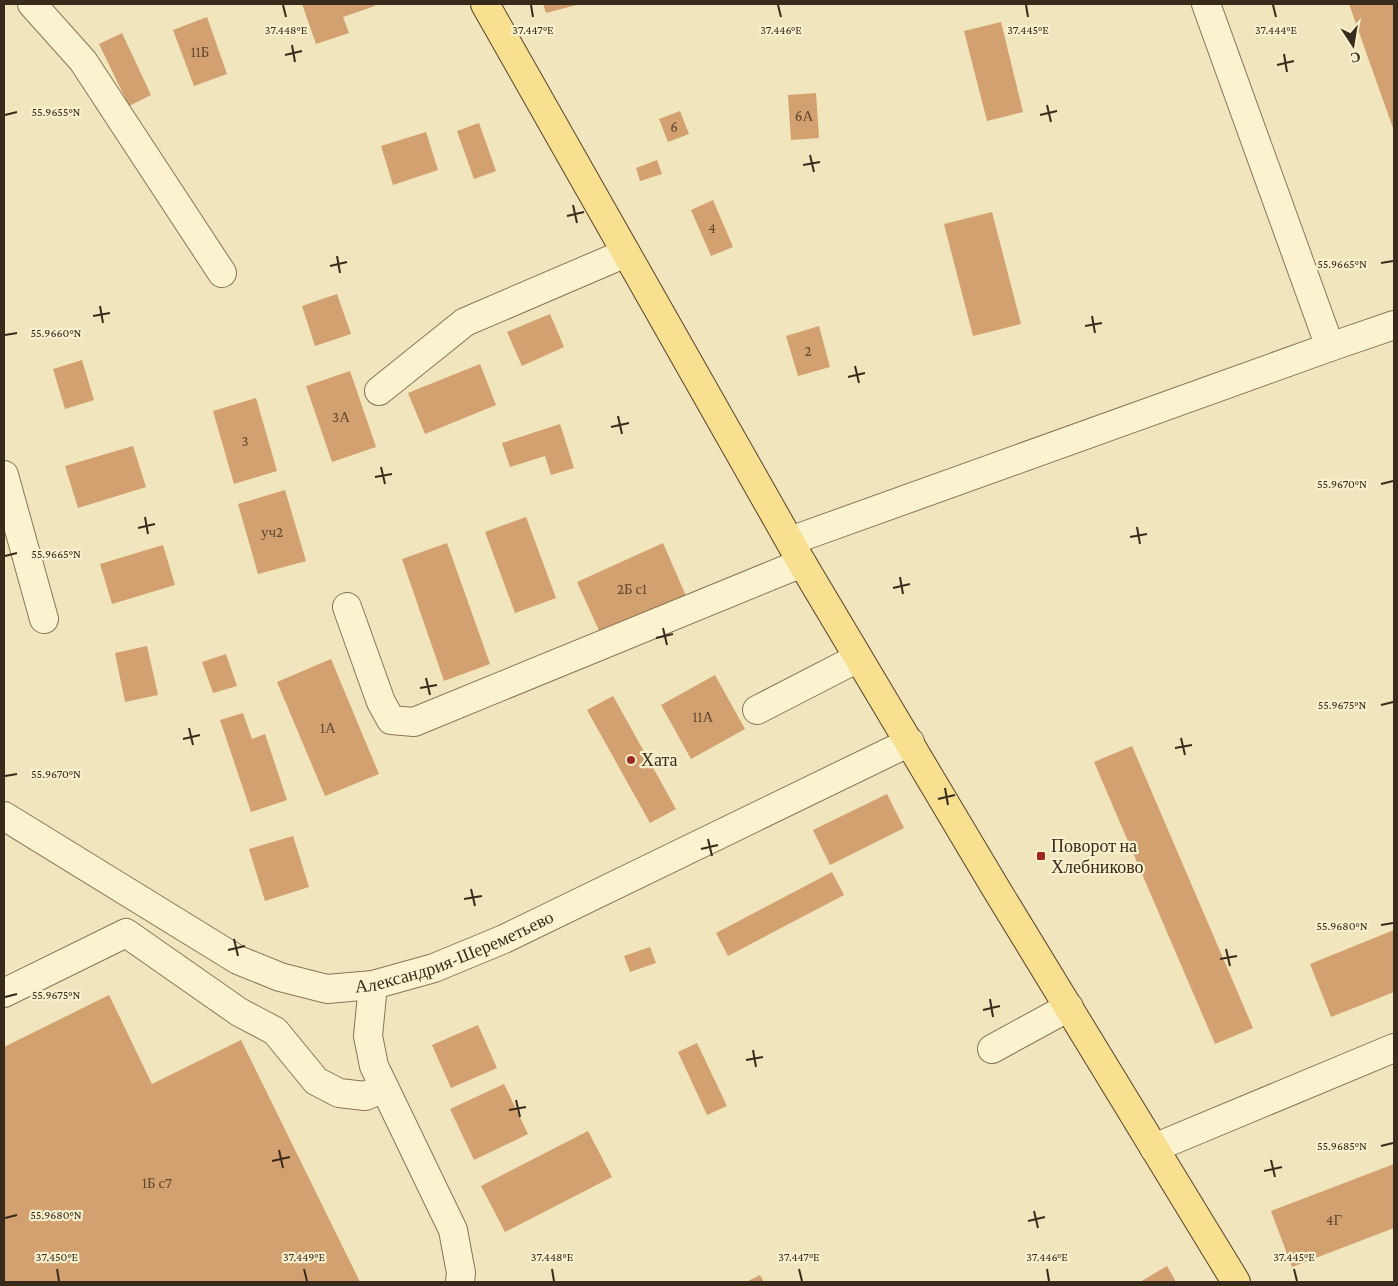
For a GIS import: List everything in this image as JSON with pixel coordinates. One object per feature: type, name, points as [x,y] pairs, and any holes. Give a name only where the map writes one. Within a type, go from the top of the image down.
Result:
[{"type":"main road","points":[[485,4],[858,658],[1236,1282]]},
{"type":"street","points":[[32,4],[83,61],[222,273]]},
{"type":"street","points":[[1206,4],[1330,346]]},
{"type":"street","points":[[380,392],[465,322],[626,252]]},
{"type":"street","points":[[347,607],[381,702],[391,720],[414,722],[796,552],[1330,346],[1394,325]]},
{"type":"street","points":[[4,475],[44,619]]},
{"type":"street","points":[[757,710],[858,658]]},
{"type":"street","name":"Александрия-Шереметьево","points":[[4,816],[238,960],[280,977],[327,989],[373,985],[434,968],[504,938],[910,742]]},
{"type":"street","points":[[4,993],[126,933],[239,1012],[275,1031],[316,1081],[340,1093],[365,1096],[384,1088]]},
{"type":"street","points":[[373,985],[368,1036],[374,1066],[453,1230],[461,1273],[460,1282]]},
{"type":"street","points":[[992,1049],[1069,1008]]},
{"type":"street","points":[[1154,1148],[1394,1048]]},
{"type":"building","points":[[302,4],[375,4],[375,6],[343,17],[349,33],[316,44]]},
{"type":"building","points":[[543,4],[580,4],[546,13]]},
{"type":"building","points":[[1349,4],[1394,4],[1394,131]]},
{"type":"building","points":[[207,17],[227,74],[194,86],[173,30]]},
{"type":"building","points":[[1001,22],[1023,112],[987,121],[964,31]]},
{"type":"building","points":[[122,33],[151,95],[129,106],[99,44]]},
{"type":"building","points":[[816,93],[819,138],[791,140],[788,95]]},
{"type":"building","points":[[680,111],[689,134],[668,142],[659,119]]},
{"type":"building","points":[[479,123],[496,171],[474,179],[457,131]]},
{"type":"building","points":[[426,132],[438,170],[393,185],[381,146]]},
{"type":"building","points":[[657,160],[662,174],[640,181],[636,168]]},
{"type":"building","points":[[713,200],[733,247],[711,256],[691,210]]},
{"type":"building","points":[[992,212],[1021,324],[973,336],[944,224]]},
{"type":"building","points":[[337,294],[351,334],[315,346],[302,306]]},
{"type":"building","points":[[550,314],[564,347],[522,366],[507,332]]},
{"type":"building","points":[[819,326],[830,367],[798,376],[786,336]]},
{"type":"building","points":[[82,360],[94,400],[65,409],[53,369]]},
{"type":"building","points":[[480,364],[496,405],[425,434],[408,393]]},
{"type":"building","points":[[350,371],[376,447],[332,462],[306,386]]},
{"type":"building","points":[[256,398],[277,471],[234,484],[213,411]]},
{"type":"building","points":[[560,424],[574,468],[551,475],[545,456],[510,467],[502,443]]},
{"type":"building","points":[[133,446],[146,487],[78,508],[65,466]]},
{"type":"building","points":[[285,490],[306,561],[258,574],[238,504]]},
{"type":"building","points":[[526,517],[556,598],[515,613],[485,532]]},
{"type":"building","points":[[447,543],[490,664],[444,681],[402,559]]},
{"type":"building","points":[[663,543],[686,596],[601,635],[577,582]]},
{"type":"building","points":[[163,545],[175,585],[112,604],[100,564]]},
{"type":"building","points":[[147,646],[158,695],[125,702],[115,653]]},
{"type":"building","points":[[226,654],[237,686],[213,693],[202,662]]},
{"type":"building","points":[[331,659],[379,774],[325,796],[277,682]]},
{"type":"building","name":"Хата","points":[[715,675],[745,729],[691,759],[661,705]]},
{"type":"building","name":"Хата","points":[[613,696],[676,809],[650,823],[587,710]]},
{"type":"building","points":[[243,713],[252,739],[265,734],[287,800],[251,812],[220,720]]},
{"type":"building","points":[[1132,746],[1253,1028],[1215,1044],[1094,762]]},
{"type":"building","points":[[887,794],[904,828],[830,865],[813,830]]},
{"type":"building","points":[[293,836],[309,887],[265,901],[249,849]]},
{"type":"building","points":[[832,872],[844,895],[728,956],[716,933]]},
{"type":"building","points":[[1394,930],[1394,992],[1331,1017],[1310,964]]},
{"type":"building","points":[[650,947],[656,963],[630,972],[624,956]]},
{"type":"building","points":[[109,995],[152,1084],[241,1040],[360,1282],[4,1282],[4,1047]]},
{"type":"building","points":[[478,1025],[497,1068],[451,1088],[432,1045]]},
{"type":"building","points":[[697,1043],[727,1106],[707,1115],[678,1052]]},
{"type":"building","points":[[504,1084],[528,1134],[474,1160],[450,1109]]},
{"type":"building","points":[[588,1131],[612,1177],[505,1232],[481,1186]]},
{"type":"building","points":[[1394,1164],[1394,1228],[1292,1267],[1271,1211]]},
{"type":"building","points":[[1167,1266],[1176,1282],[1140,1282]]},
{"type":"building","points":[[760,1275],[764,1282],[746,1282]]},
{"type":"place","name":"Хата","points":[[631,760]]},
{"type":"place","name":"Поворот на Хлебниково","points":[[1041,856]]}]
